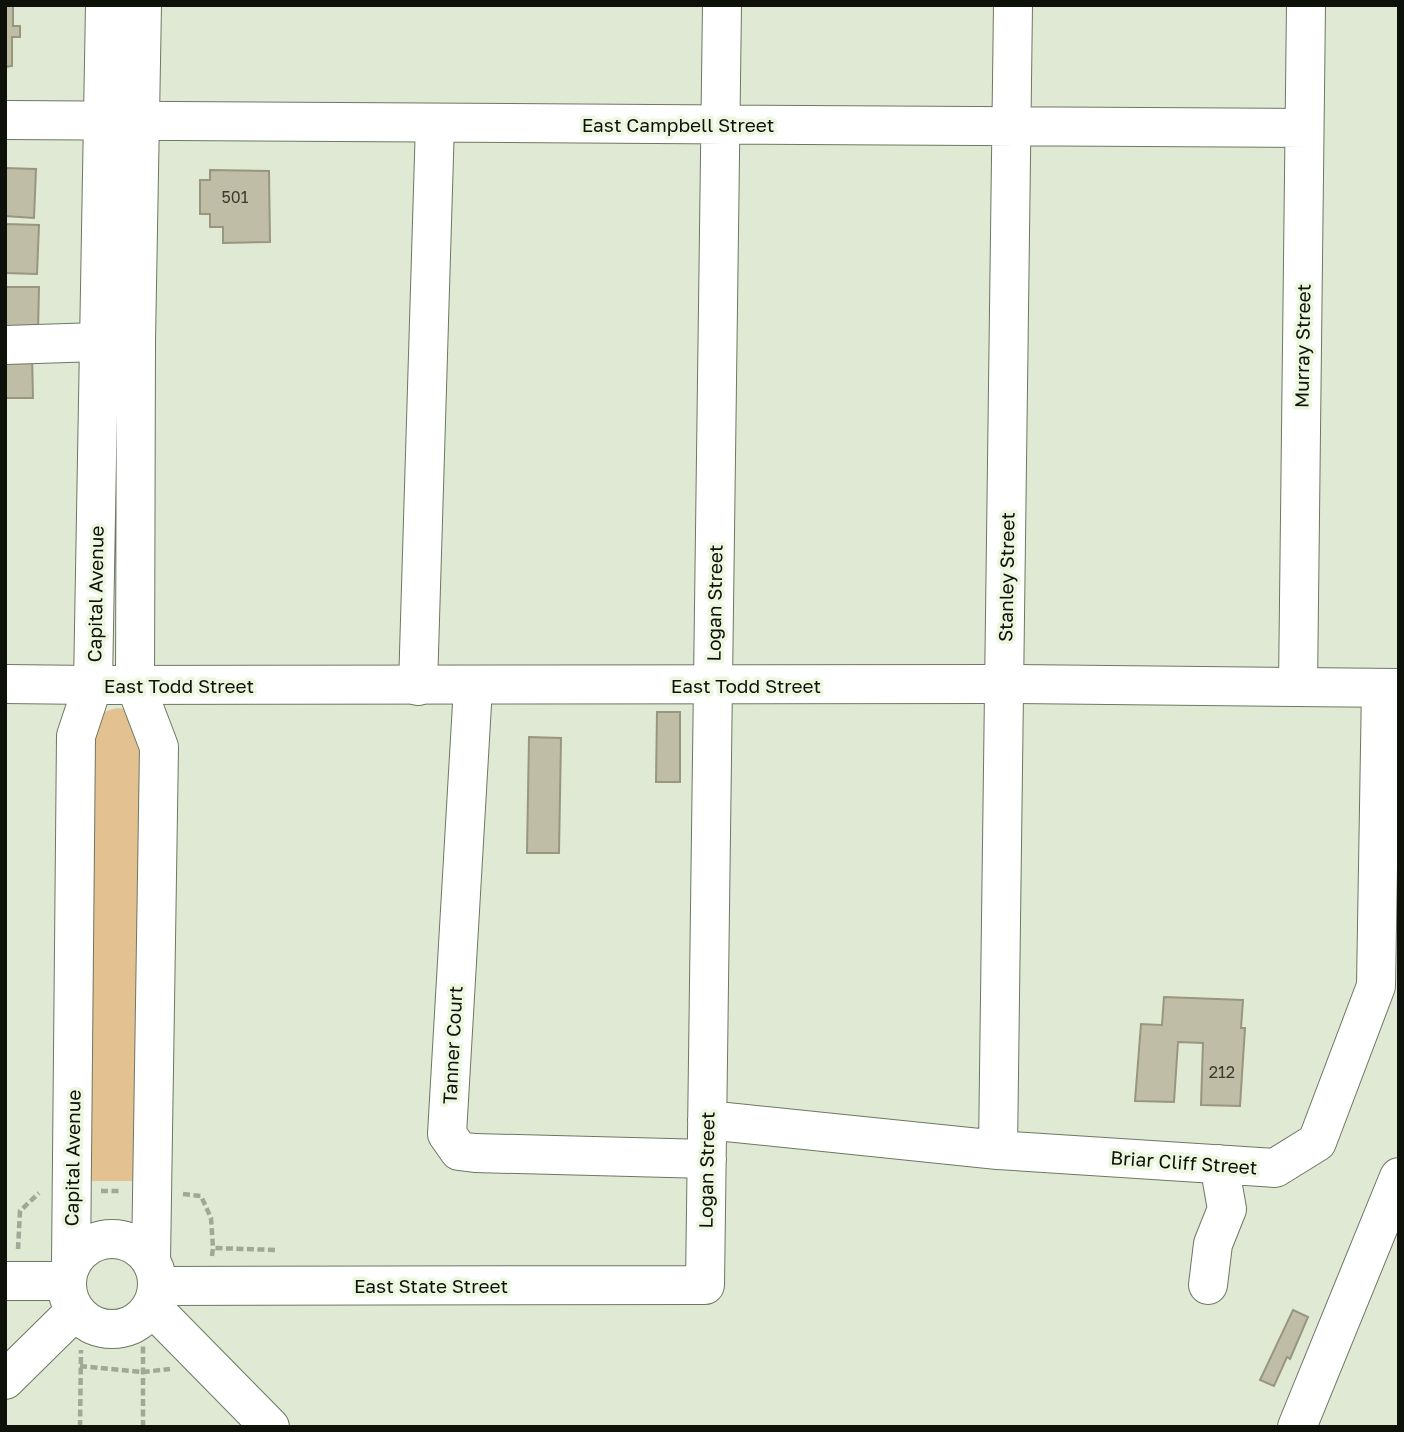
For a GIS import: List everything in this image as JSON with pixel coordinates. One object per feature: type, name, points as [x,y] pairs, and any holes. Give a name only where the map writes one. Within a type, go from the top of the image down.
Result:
[{"type":"street","name":"Capital Avenue","points":[[105,5],[122,121]]},
{"type":"street","name":"Capital Avenue","points":[[71,1286],[76,736],[93,685],[118,342],[122,121],[142,5]]},
{"type":"street","name":"Logan Street","points":[[705,1285],[722,5]]},
{"type":"street","name":"Stanley Street","points":[[998,1150],[1013,5]]},
{"type":"street","name":"Murray Street","points":[[1298,687],[1306,5]]},
{"type":"street","name":"East Campbell Street","points":[[5,120],[1304,128]]},
{"type":"street","points":[[418,687],[435,123]]},
{"type":"street","name":"Capital Avenue","points":[[118,342],[135,684],[159,747],[151,1292]]},
{"type":"street","points":[[5,345],[118,342]]},
{"type":"street","name":"East Todd Street","points":[[5,684],[473,687],[1004,684],[1390,688]]},
{"type":"street","name":"Tanner Court","points":[[473,687],[447,1134],[459,1151],[475,1153],[707,1159]]},
{"type":"street","name":"Briar Cliff Street","points":[[707,1120],[998,1150],[1275,1168],[1317,1142],[1376,986],[1390,688]]},
{"type":"street","points":[[1208,1284],[1213,1244],[1227,1209],[1219,1164]]},
{"type":"street","points":[[1297,1427],[1399,1177]]},
{"type":"street","name":"Capital Avenue","points":[[71,1286],[90,1244],[117,1239],[131,1242],[151,1292]]},
{"type":"street","points":[[17,1273],[71,1286],[93,1326],[106,1329],[133,1325],[151,1292],[270,1427]]},
{"type":"street","name":"East State Street","points":[[151,1292],[705,1285]]},
{"type":"street","points":[[5,1380],[71,1286]]},
{"type":"path","points":[[94,1191],[133,1191]]},
{"type":"path","points":[[17,1273],[20,1211],[40,1192]]},
{"type":"path","points":[[178,1194],[201,1196],[211,1218],[214,1248]]},
{"type":"path","points":[[143,1427],[143,1372],[151,1292]]},
{"type":"path","points":[[80,1366],[143,1372],[167,1371],[176,1366]]},
{"type":"path","points":[[80,1382],[80,1427]]},
{"type":"shaded area","points":[[118,708],[131,710],[141,717],[145,1181],[82,1181],[86,737],[98,717],[106,711]]},
{"type":"building","points":[[5,5],[13,5],[13,26],[20,26],[20,37],[12,37],[12,66],[5,67]]},
{"type":"building","points":[[5,168],[36,169],[34,218],[5,216]]},
{"type":"building","points":[[210,170],[269,171],[270,242],[223,243],[223,227],[210,227],[210,214],[200,214],[200,180],[210,180]]},
{"type":"building","points":[[5,224],[39,225],[37,274],[5,273]]},
{"type":"building","points":[[5,287],[39,287],[38,333],[5,333]]},
{"type":"building","points":[[5,354],[32,354],[33,398],[5,398]]},
{"type":"building","points":[[657,712],[680,712],[680,782],[656,782]]},
{"type":"building","points":[[529,737],[561,738],[559,853],[527,853]]},
{"type":"building","points":[[1164,997],[1243,1000],[1241,1028],[1245,1028],[1240,1106],[1201,1105],[1203,1043],[1178,1042],[1174,1102],[1135,1101],[1141,1024],[1162,1025]]},
{"type":"building","points":[[1293,1310],[1308,1317],[1290,1359],[1287,1357],[1274,1386],[1260,1380]]}]
